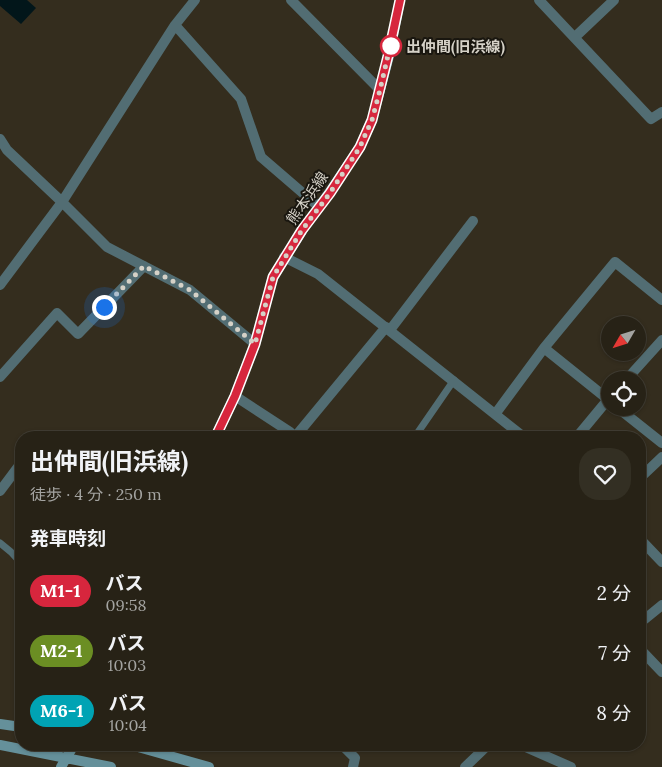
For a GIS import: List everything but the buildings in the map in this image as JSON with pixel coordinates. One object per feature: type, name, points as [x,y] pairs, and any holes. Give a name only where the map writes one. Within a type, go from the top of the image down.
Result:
[{"type":"main road","name":"熊本浜線","points":[[218,431],[235,396],[255,344],[273,277],[284,257],[360,147],[372,120],[400,0]]},
{"type":"main road","points":[[0,724],[15,726]]},
{"type":"main road","points":[[0,746],[15,750]]},
{"type":"main road","points":[[20,751],[64,762],[111,767]]},
{"type":"main road","points":[[64,762],[70,751]]},
{"type":"main road","points":[[153,751],[210,767]]},
{"type":"street","points":[[0,285],[62,202],[175,25],[195,0]]},
{"type":"street","points":[[291,0],[380,90]]},
{"type":"street","points":[[539,0],[651,119],[662,112]]},
{"type":"street","points":[[575,37],[614,0]]},
{"type":"street","points":[[175,25],[241,99],[261,157],[319,207]]},
{"type":"street","points":[[0,139],[7,150],[106,247],[190,290],[255,344]]},
{"type":"street","points":[[300,431],[388,329],[473,221]]},
{"type":"street","points":[[284,257],[318,274],[517,431]]},
{"type":"street","points":[[496,413],[544,348],[615,262],[662,300]]},
{"type":"street","points":[[0,377],[57,312],[78,334],[144,266]]},
{"type":"street","points":[[634,371],[662,340]]},
{"type":"street","points":[[544,348],[601,393]]},
{"type":"street","points":[[235,396],[288,431]]},
{"type":"street","points":[[582,431],[601,408]]},
{"type":"street","points":[[628,416],[662,443]]},
{"type":"street","points":[[646,472],[662,457]]},
{"type":"street","points":[[0,491],[15,471]]},
{"type":"street","points":[[646,545],[662,562]]},
{"type":"street","points":[[646,618],[662,605]]},
{"type":"street","points":[[646,655],[662,672]]},
{"type":"street","points":[[348,751],[355,758],[353,767]]},
{"type":"street","points":[[465,767],[482,751]]},
{"type":"street","points":[[535,751],[571,767]]},
{"type":"lane","points":[[419,431],[454,380]]},
{"type":"lane","points":[[0,543],[15,556]]},
{"type":"shaded area","points":[[0,0],[27,0],[36,8],[21,24],[0,6]]},
{"type":"bus line","name":"M1-1","points":[[218,431],[235,396],[255,344],[273,277],[302,230],[330,193],[360,147],[372,120],[400,0]]},
{"type":"place","name":"出仲間(旧浜線)","points":[[391,46]]},
{"type":"route","points":[[104,307],[144,266],[190,290],[255,344],[273,277],[302,230],[330,193],[360,147],[372,120],[392,38],[391,46]]}]
